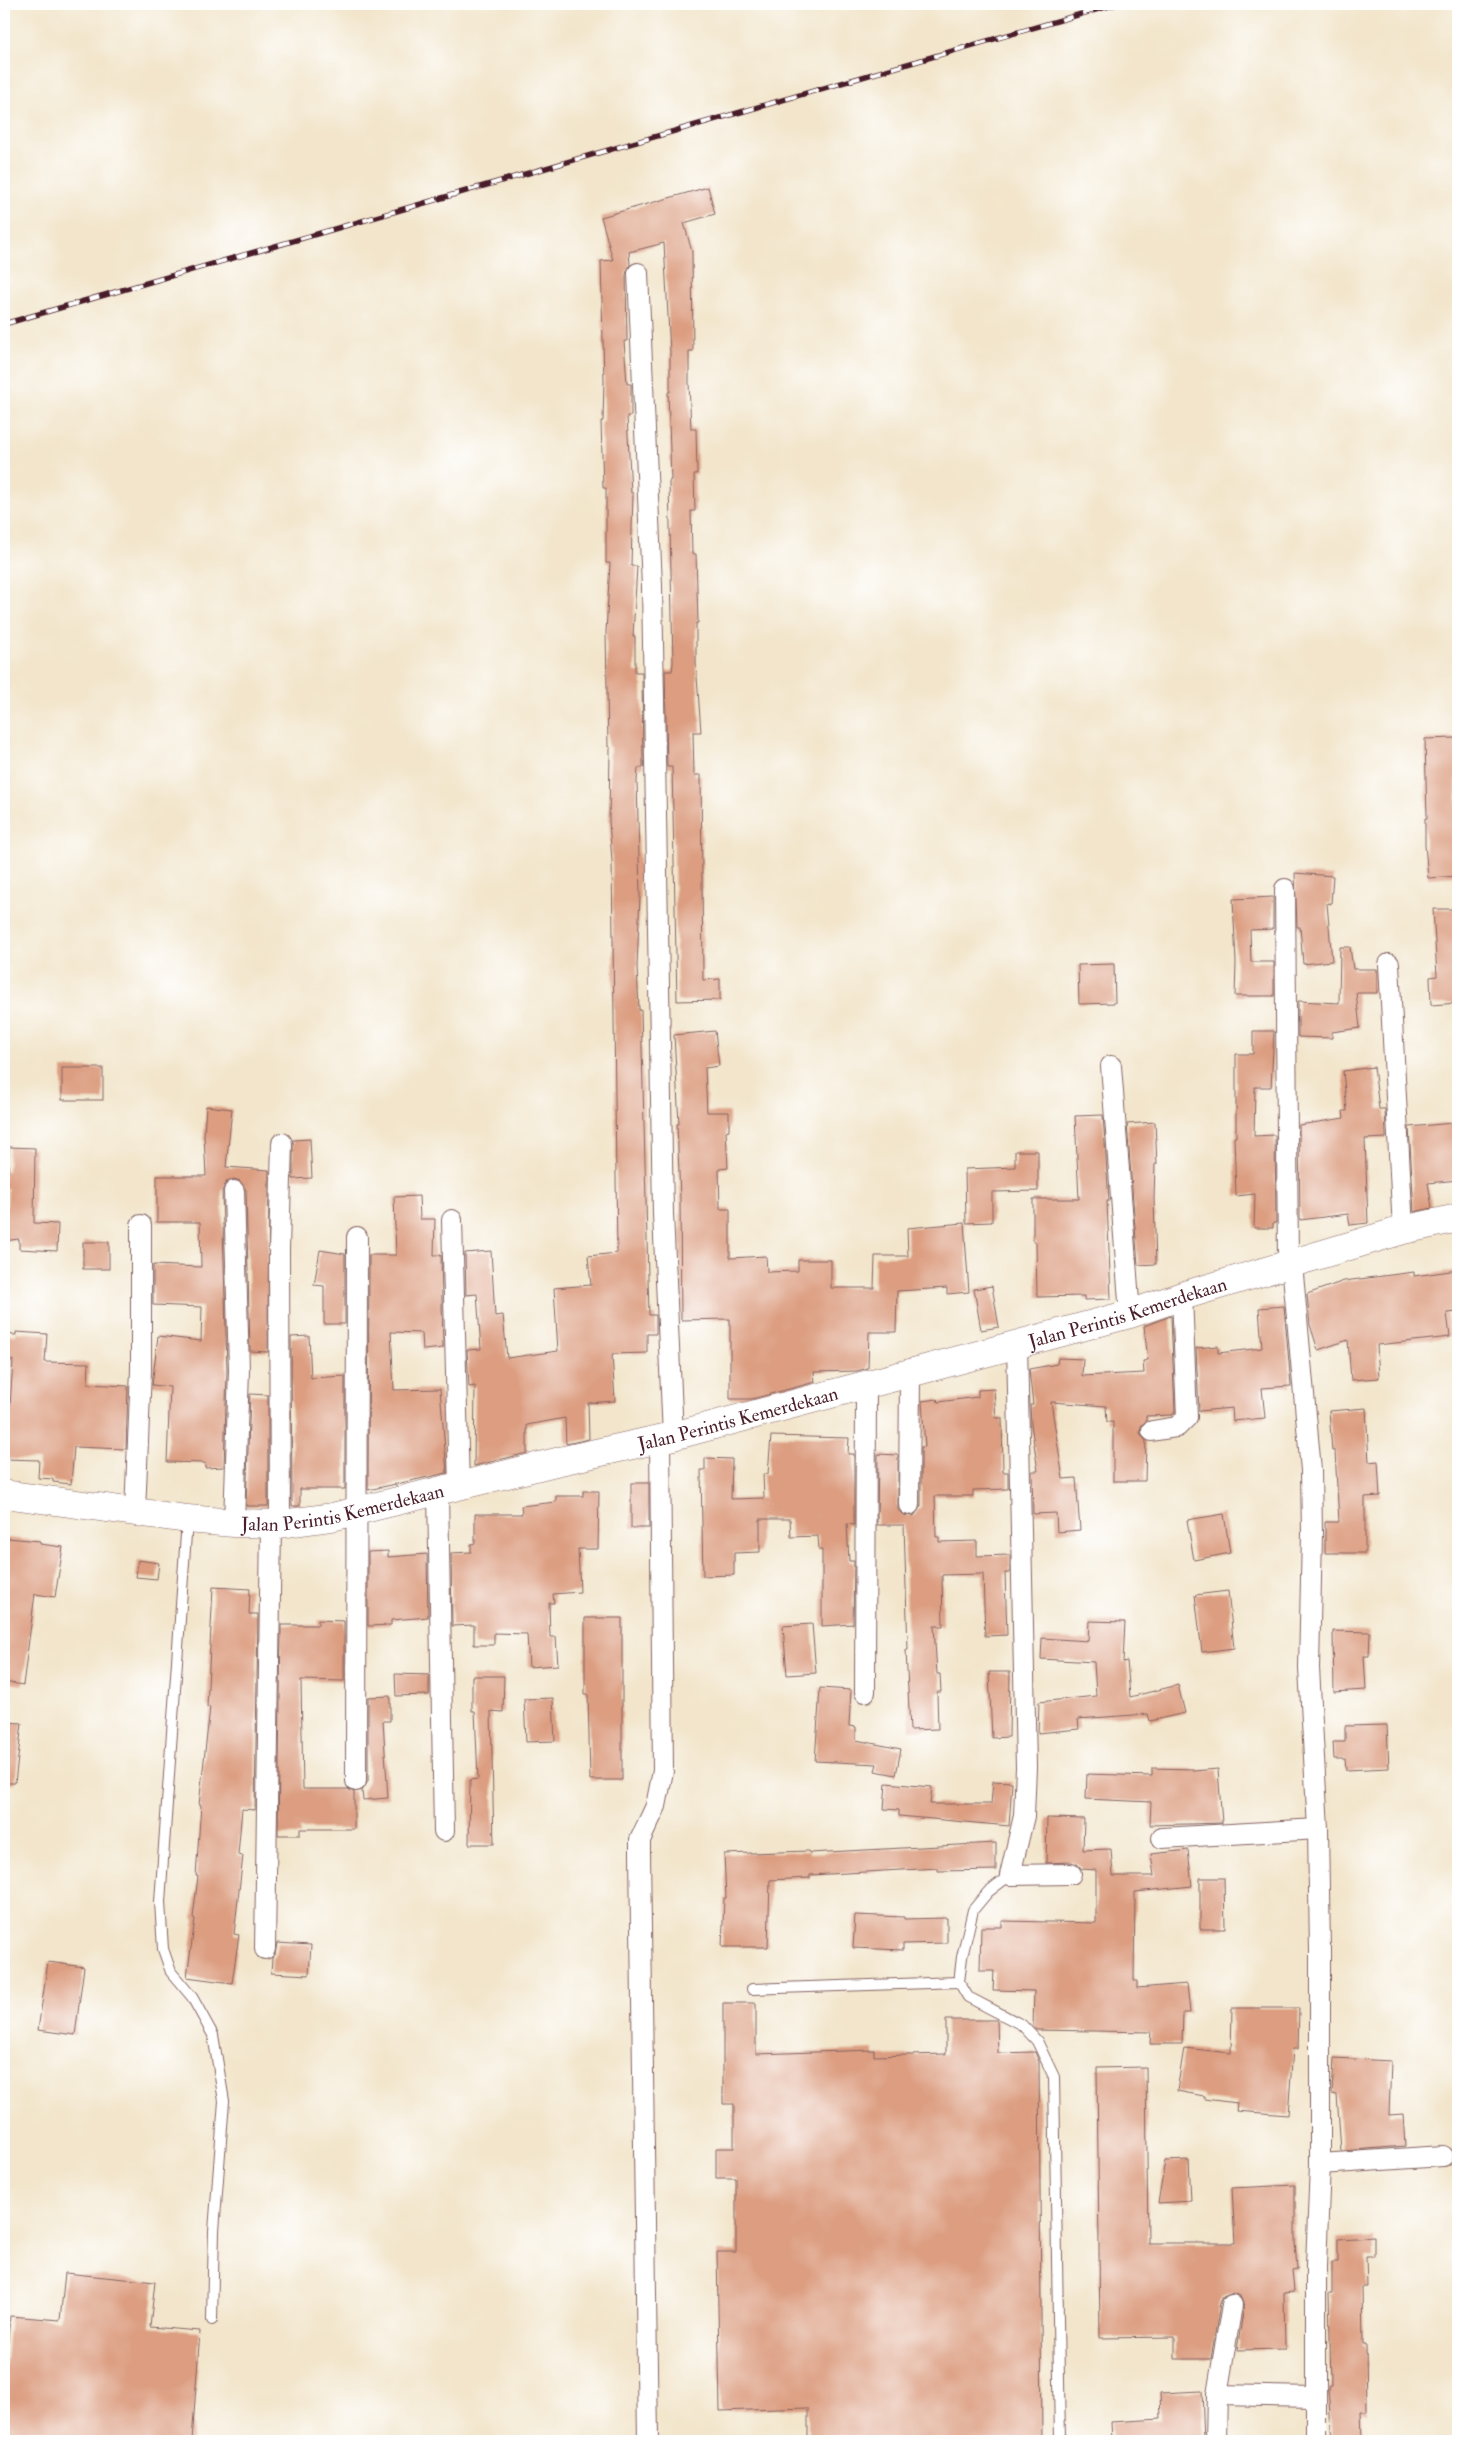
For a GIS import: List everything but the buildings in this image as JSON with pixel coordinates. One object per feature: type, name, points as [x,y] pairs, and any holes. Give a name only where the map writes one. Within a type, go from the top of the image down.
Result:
[{"type":"street","points":[[638,273],[652,586],[666,1437],[663,1771],[656,1806],[640,1840],[648,2441]]},
{"type":"street","points":[[1285,888],[1290,1264],[1312,1470],[1308,1668],[1318,1830],[1320,2164],[1316,2266],[1316,2441]]},
{"type":"street","points":[[1389,964],[1403,1230]]},
{"type":"street","points":[[1111,1066],[1130,1314]]},
{"type":"street","points":[[266,1949],[282,1143]]},
{"type":"street","points":[[234,1191],[239,1370],[234,1523]]},
{"type":"street","name":"Jalan Perintis Kemerdekaan","points":[[4,1494],[187,1519],[234,1523],[275,1524],[356,1512],[560,1461],[666,1437],[910,1373],[1130,1314],[1182,1296],[1403,1230],[1458,1218]]},
{"type":"street","points":[[444,1830],[452,1220]]},
{"type":"street","points":[[135,1512],[141,1370],[142,1225]]},
{"type":"street","points":[[356,1781],[357,1237]]},
{"type":"street","points":[[1152,1431],[1177,1427],[1186,1417],[1182,1296]]},
{"type":"street","points":[[1017,1343],[1026,1767],[1024,1816],[1010,1875],[1071,1874]]},
{"type":"street","points":[[909,1505],[910,1373]]},
{"type":"street","points":[[864,1692],[866,1384]]},
{"type":"street","points":[[1162,1838],[1318,1830]]},
{"type":"street","points":[[1320,2164],[1443,2156]]},
{"type":"street","points":[[1216,2440],[1217,2395],[1232,2305]]},
{"type":"street","points":[[1217,2395],[1315,2397]]},
{"type":"lane","points":[[187,1519],[160,1902],[163,1949],[171,1972],[192,1997],[213,2035],[224,2101],[214,2231],[212,2320]]},
{"type":"lane","points":[[1010,1875],[988,1892],[973,1910],[962,1957],[960,1982],[968,1997],[1022,2025],[1037,2041],[1054,2077],[1060,2441]]},
{"type":"lane","points":[[752,1989],[960,1982]]},
{"type":"railway","points":[[4,324],[1116,4]]}]
